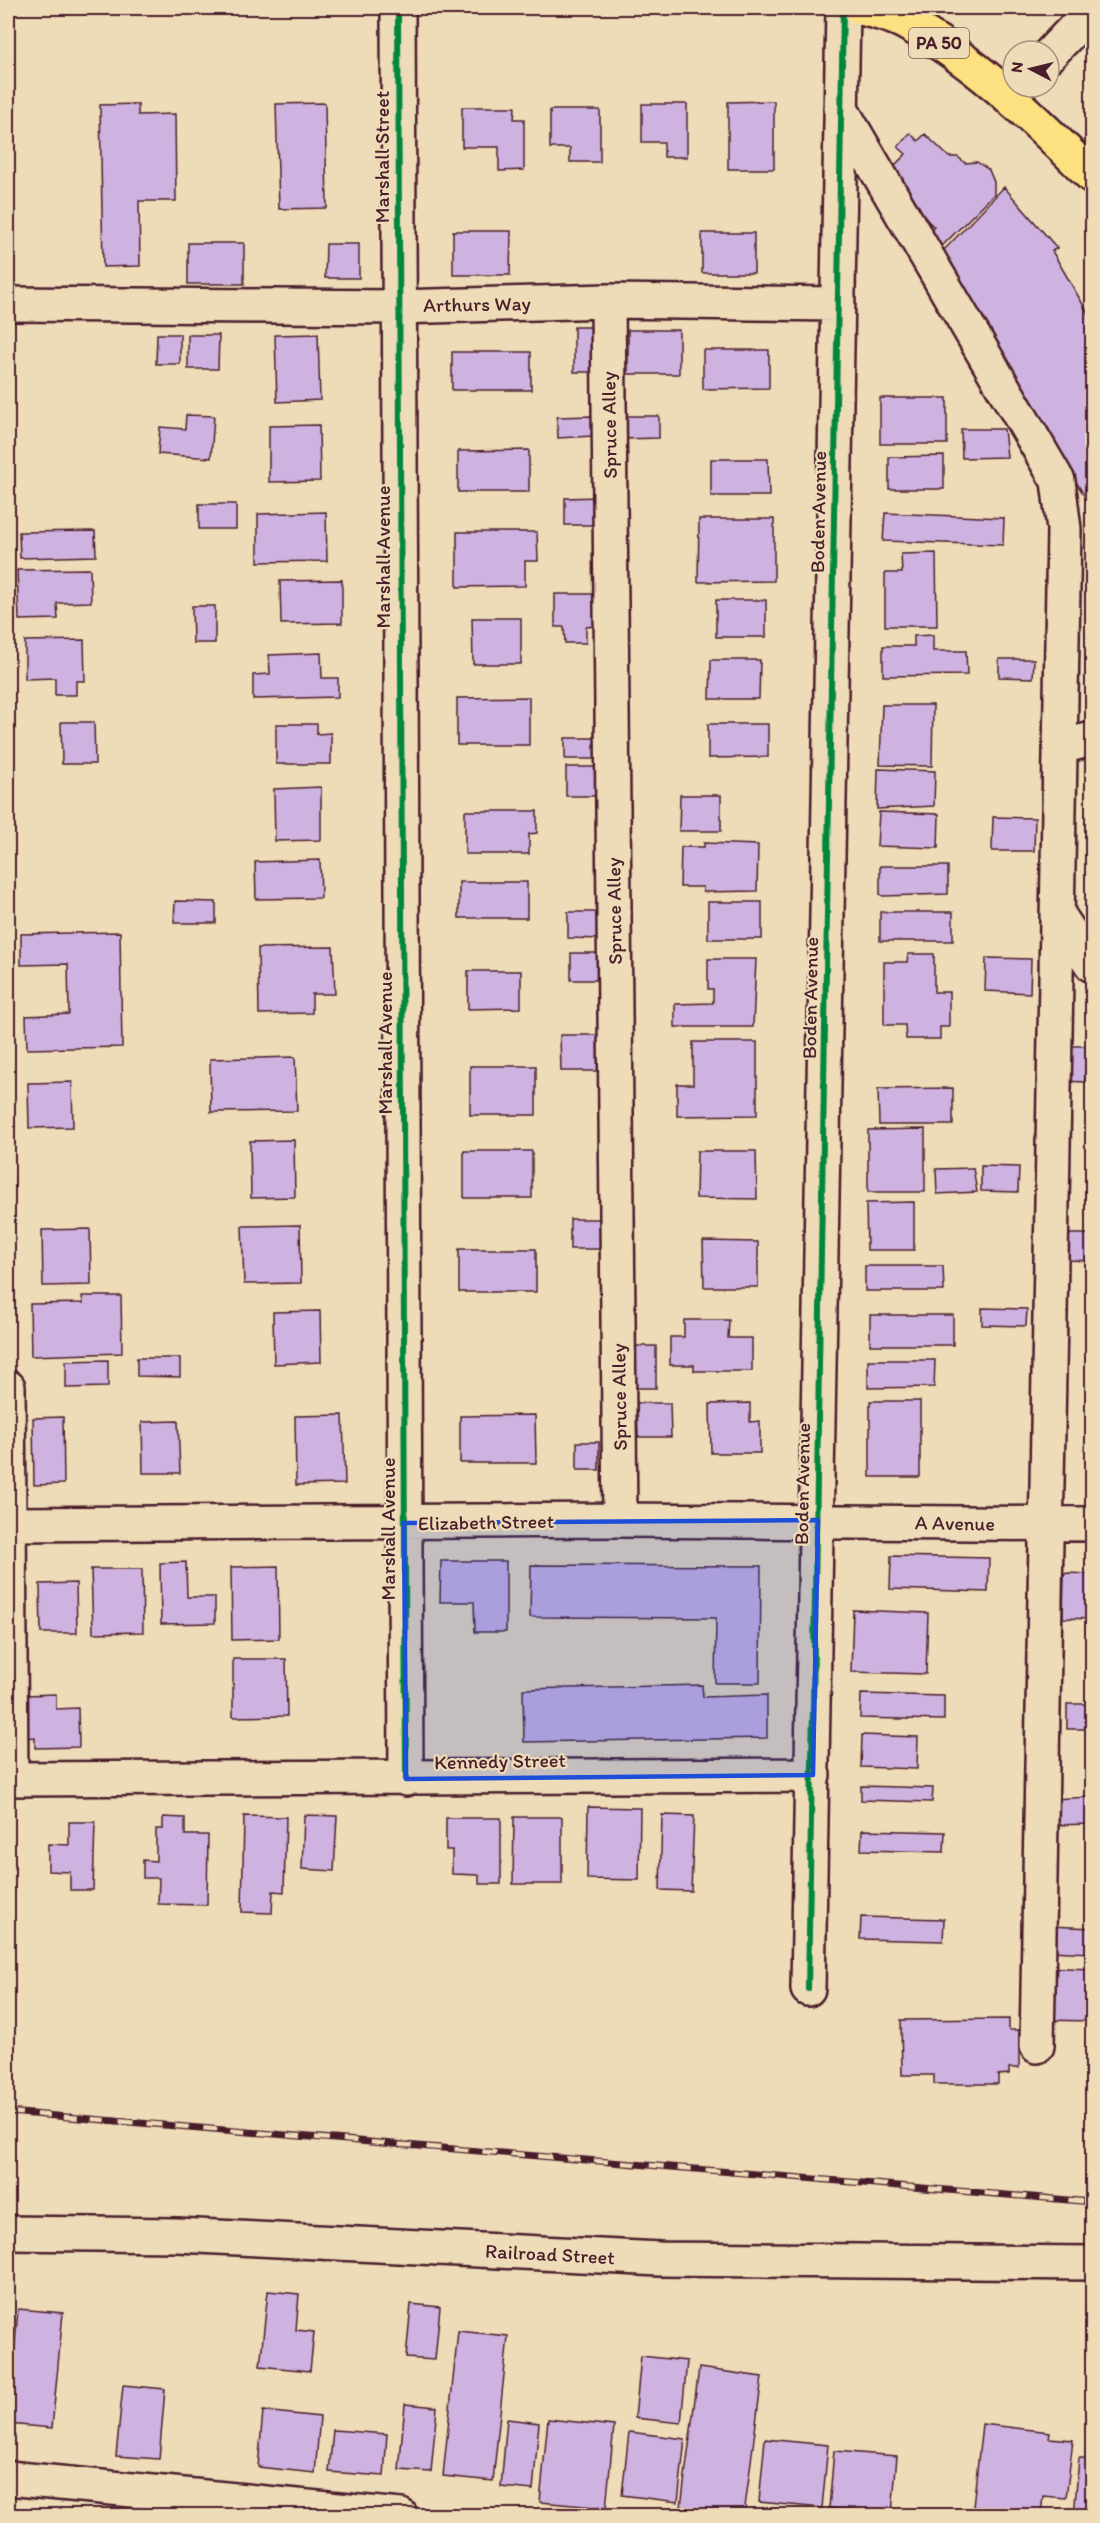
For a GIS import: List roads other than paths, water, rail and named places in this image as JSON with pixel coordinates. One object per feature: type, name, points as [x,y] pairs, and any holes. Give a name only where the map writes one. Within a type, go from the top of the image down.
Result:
[{"type":"main road","name":"PA 50","points":[[861,8],[903,21],[1001,83]]},
{"type":"main road","name":"PA 50","points":[[1020,99],[1092,176]]},
{"type":"street","name":"Marshall Street","points":[[398,8],[398,307]]},
{"type":"street","name":"Boden Avenue","points":[[808,1989],[843,8]]},
{"type":"street","points":[[1061,40],[1084,12]]},
{"type":"street","points":[[841,109],[1058,482],[1064,528],[1037,2046]]},
{"type":"street","name":"Arthurs Way","points":[[8,304],[398,307],[608,301],[838,304]]},
{"type":"street","name":"Spruce Alley","points":[[608,301],[620,1520]]},
{"type":"street","name":"Marshall Avenue","points":[[398,307],[406,1779]]},
{"type":"street","points":[[1060,747],[1092,740]]},
{"type":"street","points":[[1057,913],[1092,965]]},
{"type":"street","points":[[8,1387],[11,1524],[9,1779]]},
{"type":"street","name":"Elizabeth Street","points":[[11,1524],[818,1520]]},
{"type":"street","name":"A Avenue","points":[[818,1520],[1092,1524]]},
{"type":"street","name":"Kennedy Street","points":[[9,1779],[406,1779],[813,1775]]},
{"type":"street","name":"Railroad Street","points":[[8,2233],[177,2235],[660,2259],[1092,2263]]},
{"type":"street","points":[[8,2478],[129,2503],[401,2516]]},
{"type":"railway","points":[[8,2112],[1092,2202]]}]
